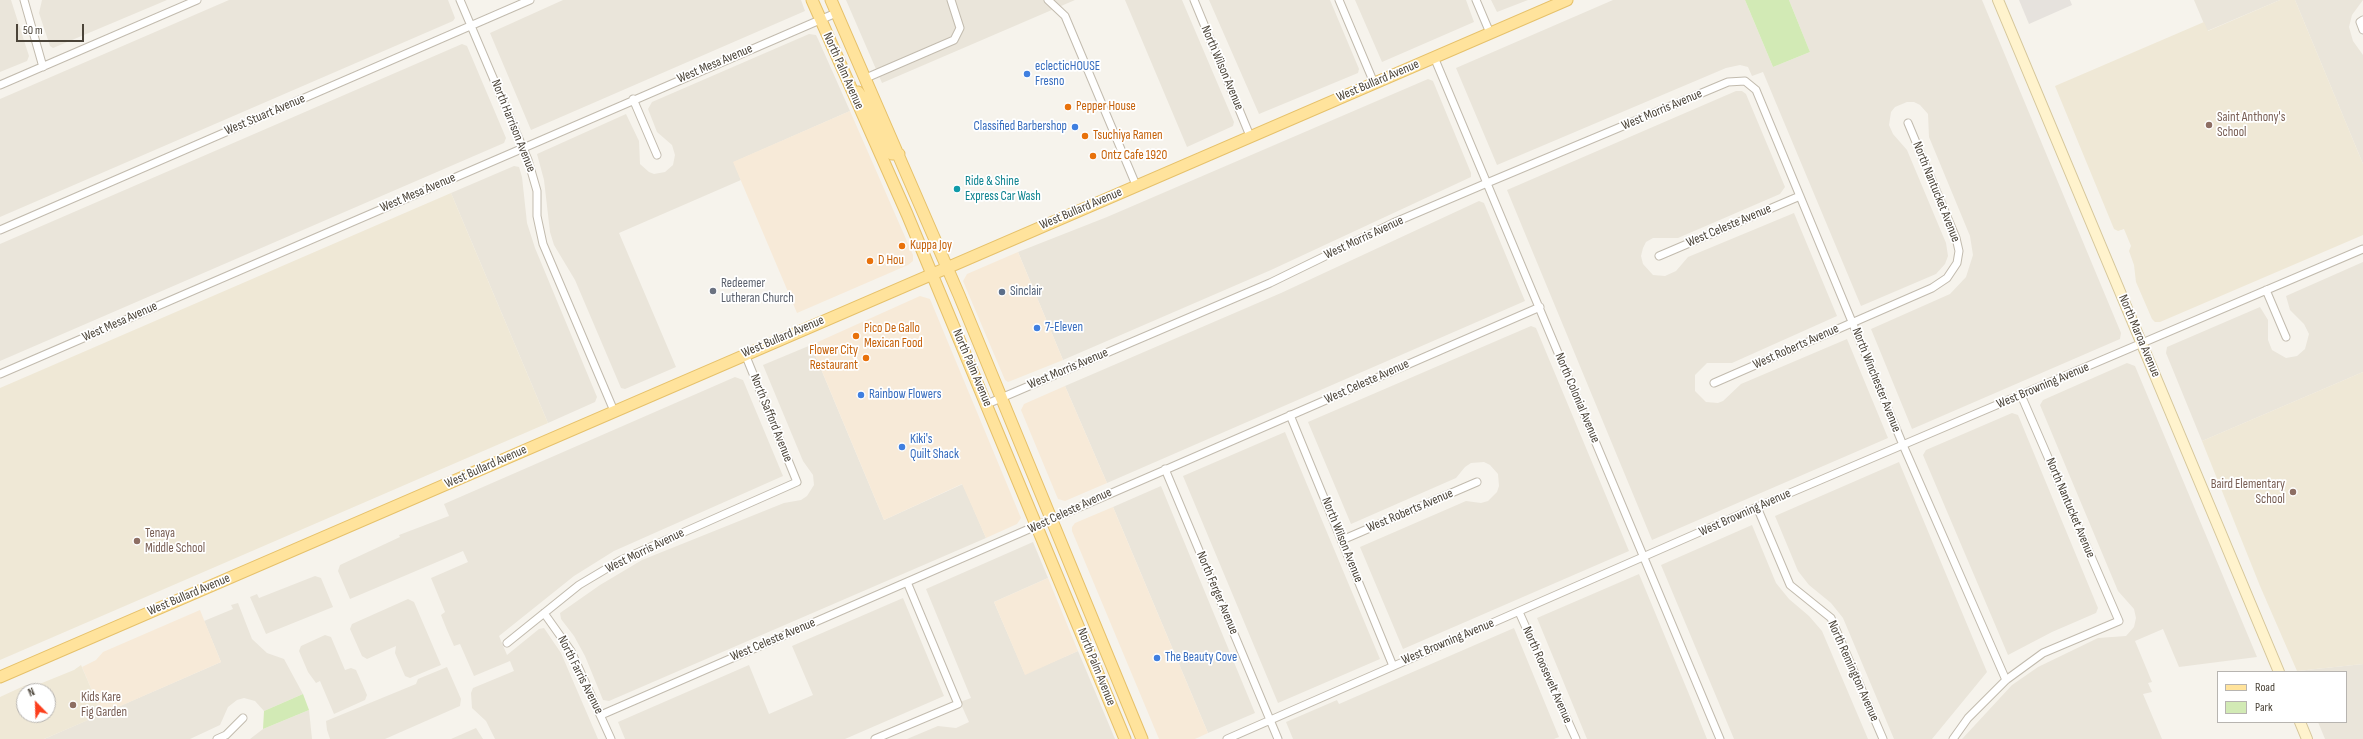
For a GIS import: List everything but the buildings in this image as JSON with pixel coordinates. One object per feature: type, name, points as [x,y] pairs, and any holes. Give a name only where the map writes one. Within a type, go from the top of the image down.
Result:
[{"type":"main road","name":"North Palm Avenue","points":[[812,0],[932,273],[1125,739]]},
{"type":"main road","name":"North Palm Avenue","points":[[830,0],[866,78],[947,266],[1142,739]]},
{"type":"main road","name":"West Bullard Avenue","points":[[0,677],[947,266],[1567,0]]},
{"type":"main road","name":"North Maroa Avenue","points":[[1998,0],[2279,671]]},
{"type":"main road","points":[[845,76],[867,105],[888,150],[892,154],[899,154]]},
{"type":"main road","points":[[2300,723],[2307,739]]},
{"type":"street","points":[[24,0],[43,67]]},
{"type":"street","points":[[0,85],[197,0]]},
{"type":"street","name":"North Harrison Avenue","points":[[460,0],[523,147],[534,178],[537,191],[537,216],[543,244],[614,411]]},
{"type":"street","name":"West Stuart Avenue","points":[[0,230],[530,0]]},
{"type":"street","points":[[866,78],[954,40],[960,28],[951,0]]},
{"type":"street","points":[[1048,0],[1065,16],[1136,185]]},
{"type":"street","name":"North Wilson Avenue","points":[[1194,0],[1250,136]]},
{"type":"street","points":[[1339,0],[1374,83]]},
{"type":"street","points":[[1476,0],[1490,33]]},
{"type":"street","name":"West Mesa Avenue","points":[[0,374],[633,99],[836,13]]},
{"type":"street","points":[[2361,21],[2363,30]]},
{"type":"street","name":"North Colonial Avenue","points":[[1434,57],[1720,739]]},
{"type":"street","name":"West Morris Avenue","points":[[986,404],[1270,283],[1393,223],[1728,82],[1745,81]]},
{"type":"street","name":"North Winchester Avenue","points":[[1745,81],[1756,90],[1903,445],[2006,680]]},
{"type":"street","points":[[633,99],[657,155]]},
{"type":"street","name":"North Nantucket Avenue","points":[[1908,123],[1956,238],[1959,251],[1957,263]]},
{"type":"street","name":"West Celeste Avenue","points":[[1659,256],[1800,196]]},
{"type":"street","name":"West Browning Avenue","points":[[1227,739],[1903,445],[2363,249]]},
{"type":"street","name":"West Roberts Avenue","points":[[1714,383],[1932,288],[1947,278],[1957,263]]},
{"type":"street","points":[[2266,290],[2286,337]]},
{"type":"street","name":"West Celeste Avenue","points":[[601,715],[1036,526],[1051,518],[1540,307]]},
{"type":"street","name":"North Safford Avenue","points":[[745,354],[797,482]]},
{"type":"street","name":"North Nantucket Avenue","points":[[2006,680],[2043,653],[2119,621],[2021,395]]},
{"type":"street","name":"North Wilson Avenue","points":[[1290,415],[1393,666]]},
{"type":"street","name":"North Ferger Avenue","points":[[1165,469],[1278,739]]},
{"type":"street","name":"West Morris Avenue","points":[[507,643],[579,586],[621,560],[797,482]]},
{"type":"street","name":"West Roberts Avenue","points":[[1342,540],[1478,482]]},
{"type":"street","name":"North Remington Avenue","points":[[1757,508],[1790,585],[1831,618],[1883,739]]},
{"type":"street","points":[[875,739],[958,704],[907,582]]},
{"type":"street","name":"North Roosevelt Avenue","points":[[1519,612],[1576,739]]},
{"type":"street","name":"North Farris Avenue","points":[[544,613],[571,651],[611,739]]},
{"type":"street","points":[[1953,739],[1968,718],[2006,680]]},
{"type":"street","points":[[217,739],[226,735],[243,718]]},
{"type":"shaded area","points":[[0,0],[11,0],[29,56],[27,61],[0,72]]},
{"type":"shaded area","points":[[42,0],[167,0],[53,48],[50,46],[39,13]]},
{"type":"shaded area","points":[[229,0],[448,0],[455,18],[453,21],[0,217],[0,99]]},
{"type":"shaded area","points":[[563,0],[801,0],[805,11],[531,130],[490,33]]},
{"type":"shaded area","points":[[846,0],[1075,0],[882,83]]},
{"type":"shaded area","points":[[1125,0],[1182,0],[1234,122],[1233,126],[1187,147]]},
{"type":"shaded area","points":[[1209,0],[1330,0],[1359,69],[1358,73],[1259,114]]},
{"type":"shaded area","points":[[1355,0],[1466,0],[1474,22],[1382,62]]},
{"type":"shaded area","points":[[1491,0],[1528,0],[1497,12]]},
{"type":"shaded area","points":[[1613,0],[1745,0],[1773,67],[1810,52],[1789,0],[1982,0],[2121,333],[2120,339],[1912,429],[1871,329],[1950,294],[1966,277],[1973,255],[1970,236],[1929,137],[1928,114],[1920,105],[1914,102],[1907,102],[1895,107],[1891,112],[1889,125],[1893,134],[1907,150],[1946,243],[1948,256],[1945,264],[1936,274],[1861,306],[1763,72],[1752,76],[1748,67],[1740,65],[1726,68],[1497,165],[1456,68]]},
{"type":"shaded area","points":[[2019,0],[2070,0],[2072,5],[2029,24]]},
{"type":"shaded area","points":[[2194,0],[2280,0],[2207,31]]},
{"type":"shaded area","name":"Saint Anthony's School","points":[[2280,0],[2295,0],[2363,164],[2363,235],[2160,322],[2155,322],[2152,319],[2136,282],[2134,265],[2129,251],[2131,246],[2124,229],[2118,231],[2114,229],[2055,86],[2204,22],[2208,31]]},
{"type":"shaded area","points":[[2295,0],[2363,0],[2352,15],[2349,27],[2353,41],[2363,55],[2363,164]]},
{"type":"shaded area","points":[[809,34],[816,35],[850,111],[734,162],[741,180],[619,233],[676,367],[625,389],[621,388],[575,280],[554,245],[550,232],[544,180],[537,154],[626,114],[639,141],[640,164],[649,172],[654,174],[665,172],[673,165],[675,155],[672,145],[657,132],[648,109],[652,102]]},
{"type":"shaded area","points":[[462,44],[467,46],[506,138],[504,143],[0,361],[0,244]]},
{"type":"shaded area","points":[[1428,79],[1433,81],[1471,173],[1471,177],[1271,270],[1063,360],[1018,252],[1107,217]]},
{"type":"shaded area","points":[[1736,91],[1742,91],[1746,94],[1785,187],[1780,194],[1678,238],[1653,238],[1646,242],[1643,248],[1641,256],[1643,264],[1653,275],[1665,276],[1676,271],[1688,257],[1794,213],[1837,316],[1732,363],[1707,363],[1695,375],[1695,391],[1706,402],[1718,403],[1723,401],[1741,384],[1847,339],[1888,438],[1652,540],[1507,190]]},
{"type":"shaded area","points":[[850,111],[913,255],[913,261],[908,265],[797,313],[733,162]]},
{"type":"shaded area","points":[[514,166],[519,167],[522,177],[527,223],[535,248],[597,397],[595,402],[548,423],[451,193]]},
{"type":"shaded area","name":"Tenaya Middle School","points":[[451,193],[548,423],[0,660],[0,388]]},
{"type":"shaded area","points":[[1479,201],[1484,203],[1525,301],[1107,483],[1065,386],[1281,293]]},
{"type":"shaded area","points":[[1018,252],[1063,360],[1008,382],[1005,380],[963,281],[967,274]]},
{"type":"shaded area","points":[[2363,262],[2363,372],[2202,441],[2166,353],[2167,347],[2260,307],[2268,320],[2268,340],[2272,350],[2286,358],[2297,356],[2305,349],[2309,334],[2304,324],[2290,310],[2286,296]]},
{"type":"shaded area","points":[[920,296],[930,299],[1021,518],[1017,524],[986,538],[962,484],[884,520],[811,345]]},
{"type":"shaded area","points":[[1531,326],[1536,328],[1629,551],[1403,649],[1360,547],[1466,501],[1481,503],[1488,501],[1497,492],[1499,486],[1498,474],[1490,465],[1484,462],[1471,463],[1465,467],[1456,478],[1351,524],[1308,422]]},
{"type":"shaded area","points":[[811,345],[884,520],[963,484],[986,538],[609,701],[603,700],[585,656],[574,636],[561,619],[560,613],[600,585],[642,560],[784,503],[801,500],[807,496],[814,485],[813,475],[803,461],[763,365]]},
{"type":"shaded area","points":[[2127,363],[2135,366],[2257,657],[2179,667],[2163,629],[2135,641],[2152,682],[2148,683],[2152,692],[2143,694],[2162,739],[1962,739],[2012,685],[2038,667],[2098,638],[2126,636],[2134,627],[2136,618],[2134,609],[2118,591],[2040,405],[2043,400]]},
{"type":"shaded area","name":"Baird Elementary School","points":[[2363,372],[2363,664],[2297,671],[2260,586],[2202,441]]},
{"type":"shaded area","points":[[735,377],[743,380],[783,476],[614,551],[574,576],[499,636],[507,655],[539,629],[544,628],[561,653],[598,739],[495,739],[486,721],[472,708],[471,693],[473,688],[514,671],[510,661],[474,676],[460,644],[454,646],[447,630],[441,615],[445,612],[431,578],[468,562],[463,551],[350,599],[338,571],[340,565],[400,537],[399,535],[449,516],[444,504]]},
{"type":"shaded area","points":[[1065,386],[1107,483],[1065,501],[1058,499],[1021,410],[1024,404]]},
{"type":"shaded area","points":[[2012,413],[2018,415],[2098,608],[2096,613],[2052,632],[2008,655],[1923,455],[1926,450]]},
{"type":"shaded area","points":[[1285,432],[1380,659],[1278,703],[1183,476]]},
{"type":"shaded area","points":[[1899,462],[1987,672],[1932,739],[1894,739],[1843,618],[1831,603],[1809,585],[1798,571],[1775,516]]},
{"type":"shaded area","points":[[1161,486],[1255,713],[1208,733],[1113,507]]},
{"type":"shaded area","points":[[1113,507],[1208,733],[1195,739],[1159,739],[1072,531],[1072,527],[1075,523]]},
{"type":"shaded area","points":[[1752,525],[1776,583],[1789,599],[1809,616],[1822,631],[1868,739],[1734,739],[1661,565]]},
{"type":"shaded area","points":[[1033,542],[1048,578],[994,602],[1025,674],[1078,651],[1115,739],[907,739],[938,726],[956,728],[969,722],[960,702],[971,698],[926,589]]},
{"type":"shaded area","points":[[1639,574],[1707,739],[1587,739],[1537,618]]},
{"type":"shaded area","points":[[315,576],[321,578],[333,607],[266,634],[250,597],[257,594],[259,598]]},
{"type":"shaded area","points":[[1048,578],[1078,651],[1025,675],[994,602]]},
{"type":"shaded area","points":[[903,598],[944,696],[845,739],[625,739],[618,722],[749,665],[769,714],[813,695],[792,646]]},
{"type":"shaded area","points":[[408,599],[414,602],[441,665],[410,678],[405,676],[395,653],[396,646],[367,659],[362,656],[350,629],[352,624]]},
{"type":"shaded area","points":[[238,603],[252,639],[267,653],[284,659],[303,694],[264,711],[255,701],[244,698],[237,700],[228,707],[220,725],[190,739],[44,739],[221,662],[204,621],[233,609],[231,605]]},
{"type":"shaded area","points":[[200,610],[221,662],[102,714],[82,667],[96,660],[103,652]]},
{"type":"shaded area","points":[[1514,628],[1559,737],[1554,739],[1293,739],[1286,722],[1337,700],[1339,704]]},
{"type":"shaded area","points":[[325,635],[331,637],[345,670],[351,668],[356,670],[367,695],[365,700],[334,714],[320,681],[316,683],[308,672],[299,651],[301,646]]},
{"type":"shaded area","points":[[2363,664],[2363,739],[2325,739],[2318,723],[2347,723],[2347,671],[2297,671]]},
{"type":"shaded area","name":"Kids Kare Fig Garden","points":[[81,665],[102,714],[44,739],[0,739],[0,697],[16,690],[16,723],[56,723],[56,683],[42,683],[74,670]]},
{"type":"shaded area","points":[[447,667],[461,699],[460,706],[385,739],[330,739],[326,721],[416,684],[418,679]]},
{"type":"shaded area","points":[[309,710],[312,739],[250,739],[263,729]]},
{"type":"shaded area","points":[[476,728],[483,739],[451,739]]},
{"type":"green space","points":[[1745,0],[1789,0],[1810,52],[1773,67]]},
{"type":"green space","points":[[303,694],[309,710],[263,729],[264,711]]},
{"type":"place","name":"eclecticHOUSE Fresno","points":[[1027,74]]},
{"type":"place","name":"Pepper House","points":[[1068,107]]},
{"type":"place","name":"Saint Anthony's School","points":[[2209,125]]},
{"type":"place","name":"Classified Barbershop","points":[[1075,127]]},
{"type":"place","name":"Tsuchiya Ramen","points":[[1085,136]]},
{"type":"place","name":"Ontz Cafe 1920","points":[[1093,156]]},
{"type":"place","name":"Ride & Shine Express Car Wash","points":[[957,189]]},
{"type":"place","name":"Kuppa Joy","points":[[902,246]]},
{"type":"place","name":"D Hou","points":[[870,261]]},
{"type":"place","name":"Redeemer Lutheran Church","points":[[713,291]]},
{"type":"place","name":"Sinclair","points":[[1002,292]]},
{"type":"place","name":"7-Eleven","points":[[1037,328]]},
{"type":"place","name":"Pico De Gallo Mexican Food","points":[[856,336]]},
{"type":"place","name":"Flower City Restaurant","points":[[866,358]]},
{"type":"place","name":"Rainbow Flowers","points":[[861,395]]},
{"type":"place","name":"Kiki's Quilt Shack","points":[[902,447]]},
{"type":"place","name":"Baird Elementary School","points":[[2293,492]]},
{"type":"place","name":"Tenaya Middle School","points":[[137,541]]},
{"type":"place","name":"The Beauty Cove","points":[[1157,658]]},
{"type":"place","name":"Kids Kare Fig Garden","points":[[73,705]]}]
